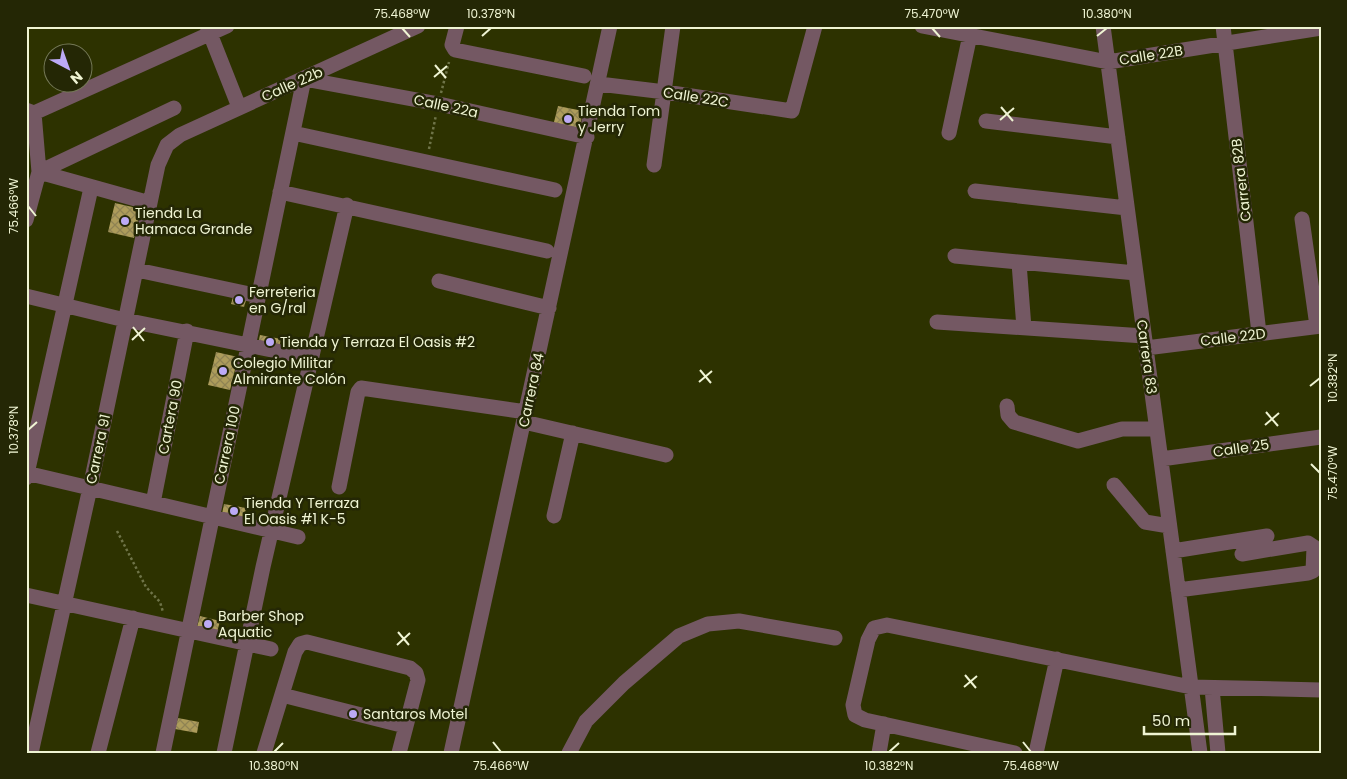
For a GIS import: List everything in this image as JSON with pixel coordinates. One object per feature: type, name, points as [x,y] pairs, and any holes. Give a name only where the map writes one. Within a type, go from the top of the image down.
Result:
[{"type":"street","points":[[26,220],[39,172],[30,112],[209,30],[227,26]]},
{"type":"street","name":"Calle 22b","points":[[168,146],[180,135],[418,26]]},
{"type":"street","points":[[457,26],[452,45],[455,50],[584,76]]},
{"type":"street","name":"Carrera 84","points":[[451,753],[599,84],[610,26]]},
{"type":"street","points":[[654,165],[674,26]]},
{"type":"street","name":"Calle 22C","points":[[599,84],[792,111],[815,26]]},
{"type":"street","name":"Calle 22B","points":[[922,26],[970,35],[999,33],[1108,62],[1321,28]]},
{"type":"street","name":"Carrera 83","points":[[1103,26],[1200,753]]},
{"type":"street","name":"Carrera 82B","points":[[1224,26],[1259,333]]},
{"type":"street","points":[[209,30],[239,107]]},
{"type":"street","points":[[949,133],[970,35]]},
{"type":"street","name":"Carrera 100","points":[[163,753],[304,79]]},
{"type":"street","name":"Calle 22a","points":[[304,79],[439,104],[587,137]]},
{"type":"street","points":[[39,172],[174,108]]},
{"type":"street","points":[[986,121],[1118,137]]},
{"type":"street","points":[[293,133],[555,190]]},
{"type":"street","name":"Carrera 91","points":[[31,753],[90,488],[158,165],[168,146]]},
{"type":"street","points":[[39,172],[90,188],[150,203]]},
{"type":"street","points":[[90,188],[27,475],[298,537]]},
{"type":"street","points":[[975,191],[1127,208]]},
{"type":"street","points":[[280,192],[347,205],[547,251]]},
{"type":"street","points":[[224,753],[271,530],[347,205]]},
{"type":"street","points":[[1302,219],[1319,326]]},
{"type":"street","points":[[955,256],[1136,274]]},
{"type":"street","points":[[1019,263],[1024,328]]},
{"type":"street","points":[[137,270],[259,296]]},
{"type":"street","points":[[439,280],[549,308]]},
{"type":"street","points":[[26,296],[125,320],[187,331],[311,358]]},
{"type":"street","name":"Calle 22D","points":[[937,322],[1024,328],[1145,342],[1319,326]]},
{"type":"street","name":"Cartera 90","points":[[153,503],[187,331]]},
{"type":"street","points":[[339,487],[358,392],[362,388],[525,417],[573,433],[666,455]]},
{"type":"street","points":[[1007,406],[1008,415],[1014,422],[1078,441],[1122,429],[1156,429]]},
{"type":"street","points":[[554,516],[573,433]]},
{"type":"street","name":"Calle 25","points":[[1160,459],[1321,437]]},
{"type":"street","points":[[1114,485],[1145,522],[1169,526]]},
{"type":"street","points":[[1172,551],[1267,536]]},
{"type":"street","points":[[1178,590],[1308,573],[1313,571],[1314,567],[1314,547],[1308,543],[1242,554]]},
{"type":"street","points":[[26,595],[271,649]]},
{"type":"street","points":[[98,753],[133,618]]},
{"type":"street","points":[[569,753],[586,721],[624,683],[679,636],[708,624],[739,621],[835,638]]},
{"type":"street","points":[[1015,753],[865,720],[855,715],[853,705],[868,640],[874,628],[887,626],[1191,687],[1321,690]]},
{"type":"street","points":[[268,749],[295,652],[300,644],[307,642],[410,668],[416,673],[418,680],[399,753]]},
{"type":"street","points":[[1036,753],[1057,659]]},
{"type":"street","points":[[1212,688],[1218,753]]},
{"type":"street","points":[[282,695],[406,726]]},
{"type":"street","points":[[879,753],[884,724]]},
{"type":"path","points":[[117,530],[146,587],[160,602],[166,626]]},
{"type":"building","name":"Tienda Tom y Jerry","points":[[558,106],[583,111],[579,131],[553,126]]},
{"type":"building","name":"Tienda La Hamaca Grande","points":[[115,203],[141,209],[134,238],[108,232]]},
{"type":"building","name":"Ferreteria en G/ral","points":[[234,293],[247,297],[244,307],[231,304]]},
{"type":"building","name":"Tienda y Terraza El Oasis #2","points":[[260,335],[281,339],[279,349],[258,344]]},
{"type":"building","name":"Colegio Militar Almirante Colón","points":[[216,352],[238,357],[230,390],[208,385]]},
{"type":"building","name":"Tienda Y Terraza El Oasis #1 K-5","points":[[224,504],[246,508],[244,518],[222,514]]},
{"type":"building","name":"Barber Shop Aquatic","points":[[200,616],[220,621],[217,632],[197,627]]},
{"type":"building","points":[[178,718],[199,722],[197,733],[175,729]]},
{"type":"place","name":"Tienda Tom y Jerry","points":[[568,119]]},
{"type":"place","name":"Tienda La Hamaca Grande","points":[[125,221]]},
{"type":"place","name":"Ferreteria en G/ral","points":[[239,300]]},
{"type":"place","name":"Tienda y Terraza El Oasis #2","points":[[270,342]]},
{"type":"place","name":"Colegio Militar Almirante Colón","points":[[223,371]]},
{"type":"place","name":"Tienda Y Terraza El Oasis #1 K-5","points":[[234,511]]},
{"type":"place","name":"Barber Shop Aquatic","points":[[208,624]]},
{"type":"place","name":"Santaros Motel","points":[[353,714]]}]
